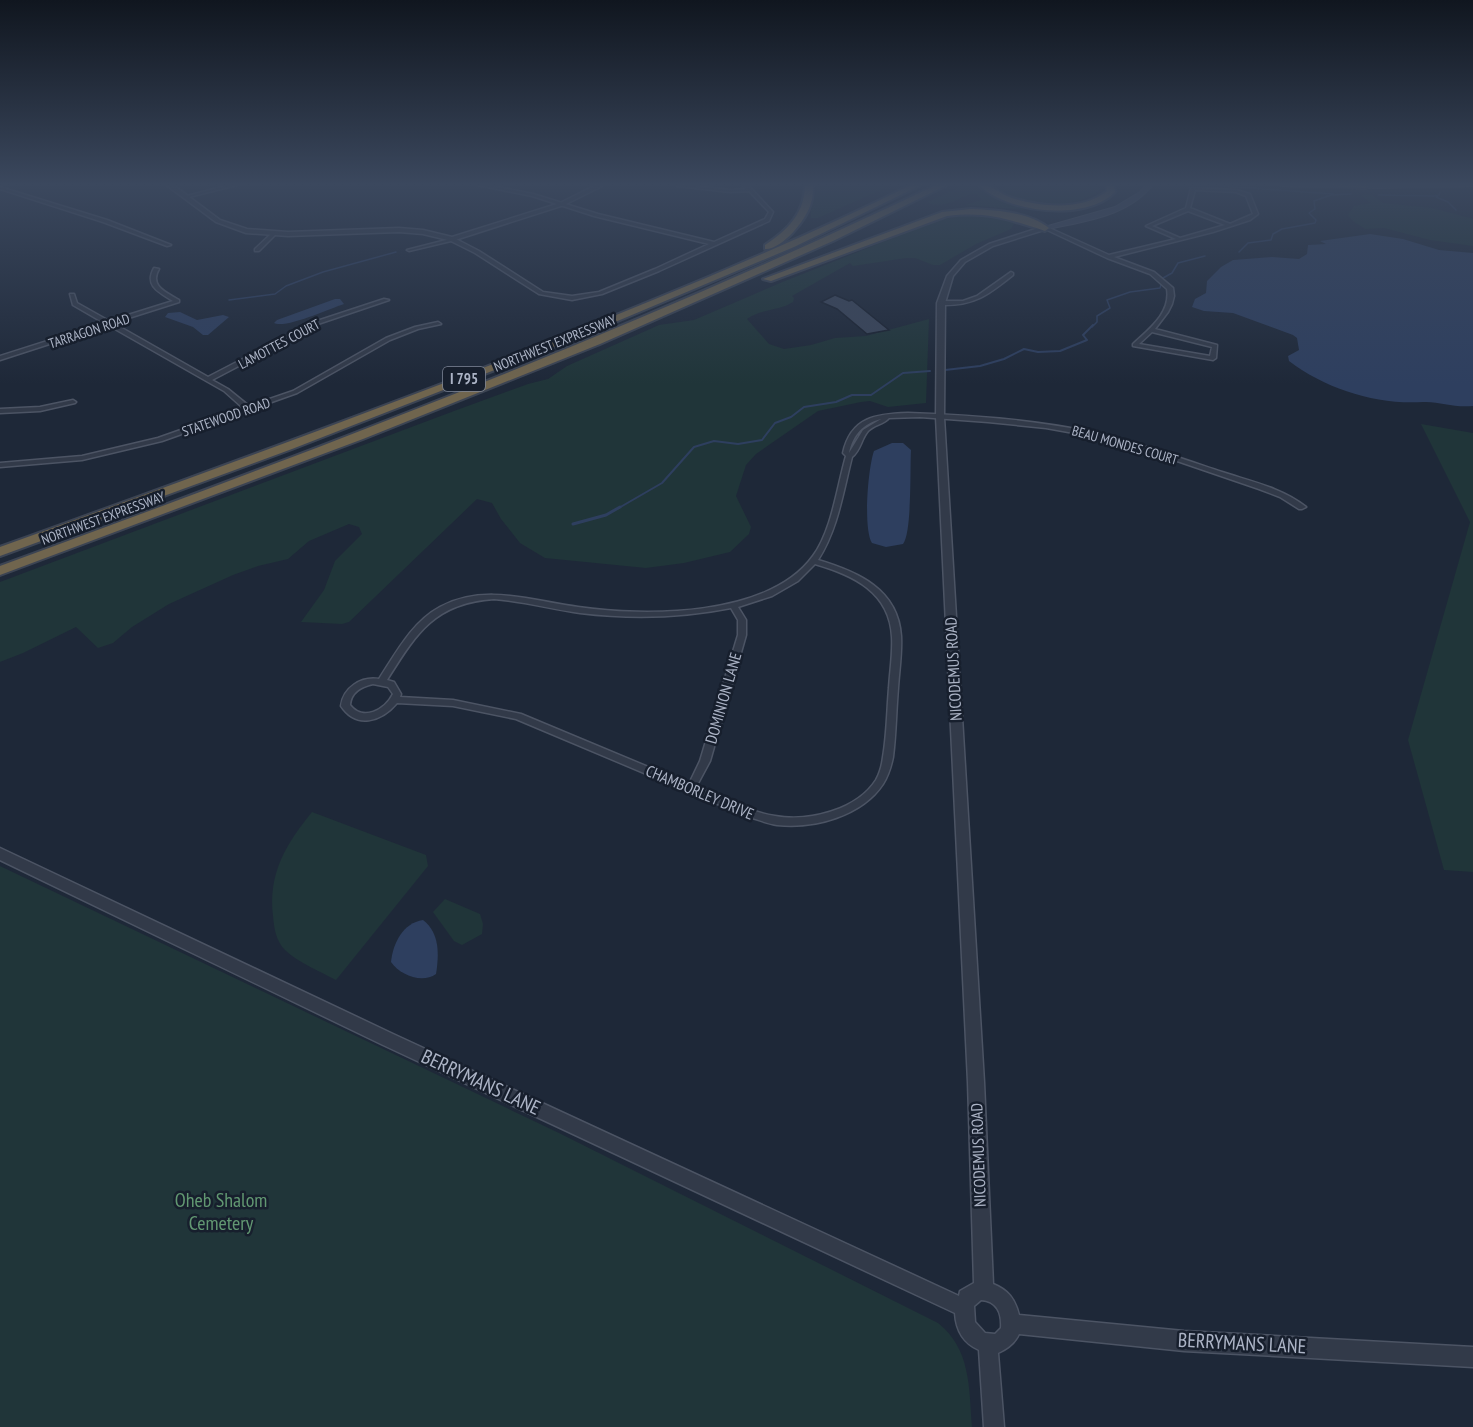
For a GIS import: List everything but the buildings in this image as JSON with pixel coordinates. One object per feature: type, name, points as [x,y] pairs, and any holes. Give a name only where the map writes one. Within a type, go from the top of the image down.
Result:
[{"type":"highway","points":[[656,302],[760,251]]},
{"type":"highway","name":"NORTHWEST EXPRESSWAY","points":[[0,552],[318,436],[656,302],[777,251]]},
{"type":"highway","name":"NORTHWEST EXPRESSWAY","points":[[0,572],[302,459],[593,345],[806,251]]},
{"type":"highway","points":[[593,345],[846,251]]},
{"type":"street","points":[[474,251],[541,293],[572,298],[608,290],[699,251]]},
{"type":"street","name":"NICODEMUS ROAD","points":[[981,251],[972,255],[950,276],[941,303],[940,417],[984,1290]]},
{"type":"street","points":[[1095,251],[1146,270],[1163,280],[1170,288],[1172,295],[1160,321],[1135,345],[1213,358],[1215,346],[1151,330]]},
{"type":"street","points":[[1109,257],[1132,251]]},
{"type":"street","name":"TARRAGON ROAD","points":[[0,358],[177,301],[155,286],[151,278],[156,269]]},
{"type":"street","points":[[941,303],[974,302],[1011,274]]},
{"type":"street","points":[[72,295],[75,304],[226,390],[248,409]]},
{"type":"street","name":"LAMOTTES COURT","points":[[207,380],[316,323],[386,300]]},
{"type":"street","name":"STATEWOOD ROAD","points":[[0,465],[63,460],[120,451],[248,409],[309,385],[388,339],[417,328],[438,324]]},
{"type":"street","points":[[0,411],[40,409],[73,402]]},
{"type":"street","points":[[382,681],[424,622],[444,608],[468,600],[505,596],[583,610],[645,613],[688,612],[734,606],[781,588],[814,561],[828,534],[849,456],[854,454],[865,431],[885,421],[886,418],[911,415],[940,417]]},
{"type":"street","name":"BEAU MONDES COURT","points":[[940,417],[1043,426],[1104,437],[1275,493],[1302,507]]},
{"type":"street","name":"CHAMBORLEY DRIVE","points":[[395,700],[453,703],[518,716],[748,813],[780,821],[796,822],[828,816],[851,806],[869,793],[881,778],[888,753],[897,638],[893,615],[882,596],[860,578],[814,561]]},
{"type":"street","name":"DOMINION LANE","points":[[691,788],[705,761],[742,635],[742,620],[734,606]]},
{"type":"street","points":[[382,681],[395,689],[395,700],[390,707],[375,715],[358,716],[348,711],[345,701],[350,691],[365,683],[382,681]]},
{"type":"street","name":"BERRYMANS LANE","points":[[0,854],[387,1039],[964,1308]]},
{"type":"street","points":[[984,1290],[1001,1297],[1010,1314],[1011,1323],[1005,1339],[999,1343],[988,1344],[974,1337],[964,1322],[967,1298],[972,1293],[984,1290]]},
{"type":"street","name":"BERRYMANS LANE","points":[[1011,1323],[1147,1338],[1473,1356]]},
{"type":"street","points":[[988,1344],[994,1427]]},
{"type":"green space","points":[[861,251],[965,251],[940,265],[933,265],[915,258],[853,266],[850,263],[792,296],[793,302],[758,313],[747,319],[769,344],[784,349],[835,338],[866,336],[929,319],[926,403],[888,407],[870,401],[818,411],[756,454],[746,465],[736,496],[751,527],[749,534],[730,552],[684,563],[646,568],[545,558],[520,543],[501,519],[492,503],[477,499],[349,622],[342,624],[301,622],[324,590],[335,561],[362,534],[359,527],[349,524],[309,541],[288,559],[233,575],[169,604],[132,627],[113,643],[98,648],[76,627],[0,662],[0,582],[454,411],[548,379],[567,366],[659,325],[694,320]]},
{"type":"green space","points":[[1421,424],[1473,433],[1473,872],[1444,870],[1408,740],[1470,522]]},
{"type":"green space","points":[[312,812],[426,855],[428,866],[336,980],[303,963],[285,950],[274,925],[272,900],[276,873],[294,836]]},
{"type":"green space","name":"Oheb Shalom Cemetery","points":[[0,866],[559,1133],[938,1323],[949,1333],[962,1357],[969,1384],[972,1427],[0,1427]]},
{"type":"green space","points":[[445,899],[480,914],[483,924],[482,934],[462,945],[454,941],[433,912]]},
{"type":"water","points":[[1307,251],[1446,251],[1473,253],[1473,406],[1387,401],[1352,393],[1319,380],[1289,361],[1288,356],[1299,350],[1297,338],[1293,335],[1233,313],[1204,311],[1192,307],[1195,299],[1206,293],[1207,281],[1221,267],[1233,260],[1272,257],[1299,259],[1307,254]]},
{"type":"water","points":[[340,299],[344,304],[297,321],[274,323],[277,320]]},
{"type":"water","points":[[180,312],[197,320],[223,315],[229,317],[208,335],[203,335],[193,327],[165,317],[168,313]]},
{"type":"water","points":[[892,443],[903,443],[911,450],[909,514],[903,544],[886,547],[872,543],[869,536],[867,498],[874,451]]},
{"type":"water","points":[[423,920],[433,931],[438,952],[437,967],[436,974],[418,978],[400,971],[391,962],[400,935],[410,925]]},
{"type":"waterway","points":[[229,300],[275,294],[286,286],[323,272],[396,252]]},
{"type":"waterway","points":[[1092,327],[1097,322],[1097,316],[1110,308],[1107,300],[1130,292],[1160,288],[1163,278],[1172,273],[1178,263],[1205,256]]},
{"type":"waterway","points":[[945,370],[980,366],[1004,359],[1024,349],[1038,352],[1060,351],[1087,340],[1083,335],[1093,325]]},
{"type":"waterway","points":[[617,509],[662,483],[694,447],[714,441],[738,444],[762,440],[775,423],[791,417],[804,407],[836,402],[852,395],[871,395],[903,373],[930,371]]},
{"type":"waterway","points":[[573,524],[606,515],[620,507]]}]
